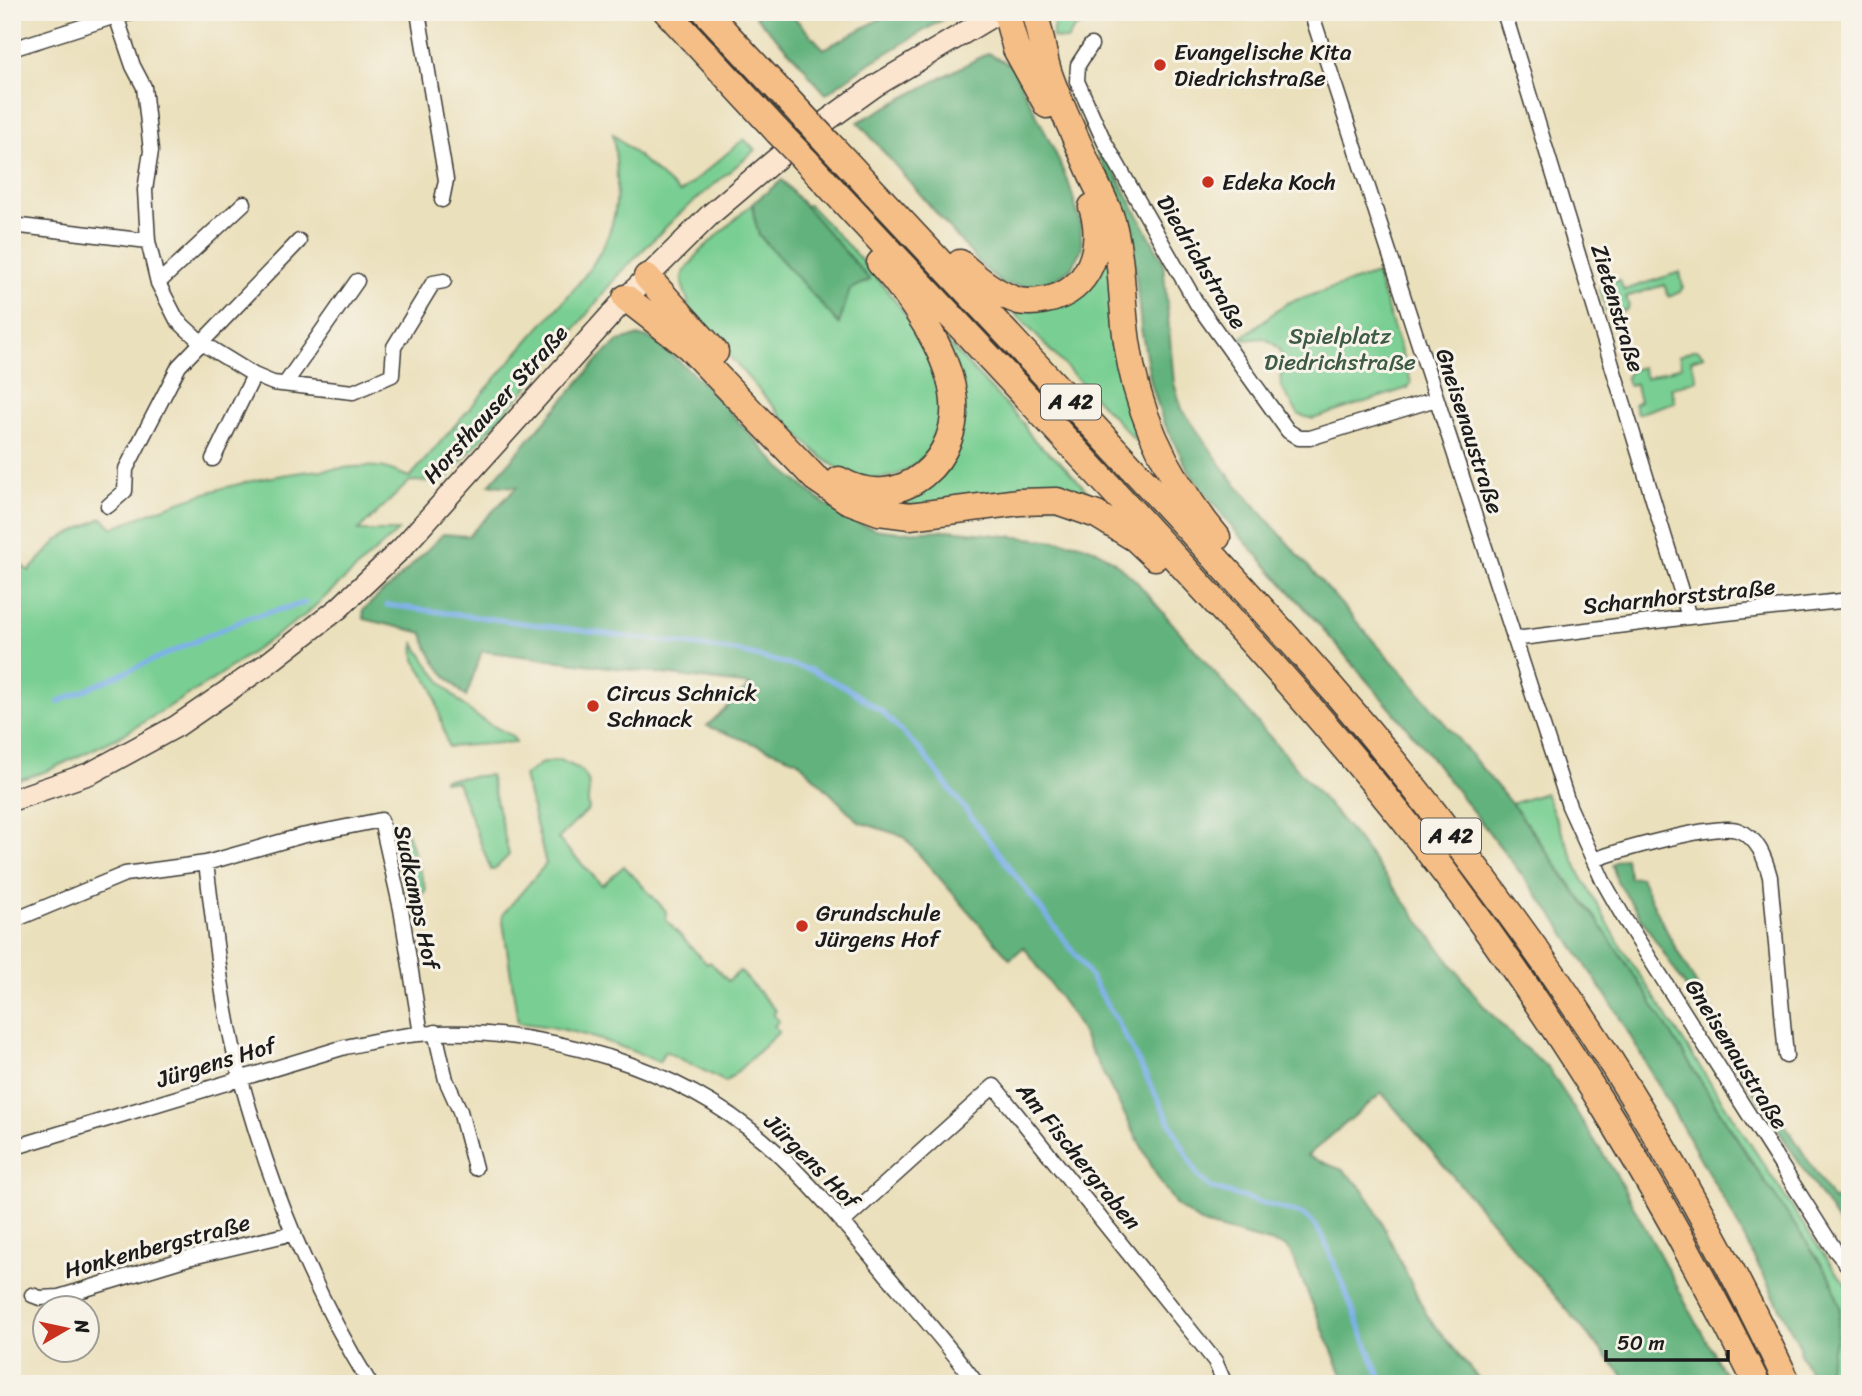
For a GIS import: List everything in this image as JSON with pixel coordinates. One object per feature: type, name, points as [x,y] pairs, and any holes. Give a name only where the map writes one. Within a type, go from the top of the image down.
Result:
[{"type":"highway","name":"A 42","points":[[667,12],[1253,642],[1327,727],[1446,875],[1558,1032],[1623,1134],[1681,1236],[1757,1384]]},
{"type":"highway","name":"A 42","points":[[706,12],[1287,637],[1355,715],[1460,847],[1524,932],[1601,1045],[1704,1217],[1788,1384]]},
{"type":"highway","points":[[853,169],[880,178],[962,265],[985,285],[1021,302],[1041,301],[1063,295],[1075,286],[1086,274],[1094,258],[1098,237],[1096,217],[1075,161],[1040,90],[1016,49],[1006,12]]},
{"type":"highway","points":[[1034,12],[1049,72],[1111,218],[1121,264],[1131,367],[1145,417],[1171,470],[1202,519],[1275,601],[1287,637]]},
{"type":"highway","points":[[647,277],[804,452],[826,472],[847,485],[868,490],[909,485],[939,461],[950,440],[955,415],[946,366],[929,331],[895,280],[824,200],[813,168]]},
{"type":"highway","points":[[626,298],[689,347],[815,478],[847,500],[879,512],[911,516],[1019,502],[1057,501],[1097,514],[1136,539],[1177,578],[1234,642],[1253,642]]},
{"type":"main road","name":"Horsthauser Straße","points":[[12,800],[90,773],[177,726],[267,664],[339,608],[402,548],[626,298],[711,214],[794,144],[875,86],[999,12]]},
{"type":"street","points":[[12,49],[116,16],[138,12]]},
{"type":"street","points":[[418,12],[446,180],[442,200]]},
{"type":"street","name":"Gneisenaustraße","points":[[1311,12],[1560,782],[1594,860],[1624,918],[1835,1250],[1850,1268]]},
{"type":"street","name":"Zietenstraße","points":[[1504,12],[1689,617]]},
{"type":"street","points":[[116,16],[133,66],[144,87],[151,151],[145,190],[148,241],[158,283],[177,320],[201,342],[254,375],[273,383],[353,392],[392,375],[394,346],[433,283],[444,281]]},
{"type":"street","name":"Diedrichstraße","points":[[1091,45],[1077,65],[1077,82],[1104,141],[1197,304],[1288,431],[1298,438],[1310,439],[1436,399]]},
{"type":"street","points":[[158,283],[244,203]]},
{"type":"street","points":[[12,225],[148,241]]},
{"type":"street","points":[[108,506],[125,491],[126,469],[179,366],[299,241]]},
{"type":"street","points":[[285,384],[357,281]]},
{"type":"street","points":[[213,459],[254,375]]},
{"type":"street","name":"Scharnhorststraße","points":[[1514,639],[1850,600]]},
{"type":"street","name":"Sudkamps Hof","points":[[12,921],[125,874],[206,863],[301,836],[381,820],[428,1033]]},
{"type":"street","name":"Gneisenaustraße","points":[[1594,860],[1710,830],[1737,830],[1757,845],[1765,858],[1770,877],[1786,1056]]},
{"type":"street","points":[[206,863],[228,1018],[241,1079],[264,1156],[324,1305],[370,1384]]},
{"type":"street","points":[[428,1033],[460,1111],[475,1168]]},
{"type":"street","name":"Jürgens Hof","points":[[12,1147],[345,1047],[428,1033],[556,1043],[626,1062],[661,1077],[734,1118],[762,1140],[790,1165],[842,1223],[978,1384]]},
{"type":"street","name":"Am Fischergraben","points":[[842,1223],[994,1087],[1215,1361],[1225,1384]]},
{"type":"street","name":"Honkenbergstraße","points":[[69,1294],[188,1258],[294,1233]]},
{"type":"green space","points":[[751,12],[789,12],[824,49],[893,12],[955,12],[862,68],[826,94],[807,70]]},
{"type":"green space","points":[[1068,12],[1101,12],[1100,25],[1081,25],[1073,30],[1068,40],[1053,38],[1055,22]]},
{"type":"green space","points":[[988,53],[1012,66],[1055,152],[1070,187],[1080,221],[1082,248],[1071,268],[1054,280],[1034,287],[1002,284],[981,265],[858,122]]},
{"type":"green space","points":[[1084,123],[1103,150],[1163,261],[1174,383],[1182,409],[1230,477],[1405,675],[1519,813],[1638,981],[1749,1158],[1831,1278],[1840,1307],[1836,1338],[1826,1374],[1812,1378],[1799,1351],[1800,1347],[1732,1214],[1616,1011],[1552,914],[1420,743],[1232,527],[1190,473],[1163,421],[1151,383],[1126,217]]},
{"type":"green space","points":[[613,134],[680,193],[744,139],[755,150],[677,216],[618,275],[541,372],[443,482],[410,481],[358,531],[398,531],[305,615],[211,681],[119,737],[47,771],[12,782],[12,567],[18,563],[29,571],[59,539],[102,518],[113,528],[167,506],[245,482],[301,472],[365,466],[385,468],[410,477],[566,298],[598,255],[612,224],[616,202],[617,168]]},
{"type":"green space","points":[[782,180],[870,280],[850,289],[839,324],[759,235],[753,203]]},
{"type":"green space","points":[[753,203],[759,235],[839,323],[850,289],[870,280],[804,205],[809,205],[870,270],[909,319],[925,345],[936,372],[943,399],[942,407],[933,443],[919,461],[906,470],[889,477],[871,478],[853,475],[828,462],[794,430],[688,307],[682,281],[685,271],[699,252]]},
{"type":"green space","points":[[1106,234],[1153,459],[1015,313],[1045,307]]},
{"type":"green space","points":[[1680,272],[1683,287],[1680,292],[1669,297],[1664,285],[1626,297],[1629,306],[1626,310],[1611,314],[1607,312],[1600,289],[1604,284],[1619,280],[1624,290]]},
{"type":"green space","name":"Spielplatz Diedrichstraße","points":[[1376,274],[1411,382],[1408,388],[1313,419],[1299,415],[1281,387],[1282,359],[1278,348],[1263,338],[1241,338],[1287,303]]},
{"type":"green space","points":[[636,336],[650,338],[680,362],[706,386],[780,467],[821,501],[850,520],[874,529],[899,532],[948,530],[1076,543],[1108,558],[1136,581],[1355,836],[1481,1003],[1515,1039],[1549,1069],[1617,1176],[1730,1384],[1630,1384],[1382,1093],[1307,1156],[1343,1170],[1359,1185],[1372,1203],[1427,1316],[1483,1384],[1346,1384],[1290,1251],[1284,1246],[1203,1224],[1177,1206],[1159,1180],[1074,1018],[1024,947],[1010,959],[903,836],[859,822],[797,760],[707,726],[750,685],[482,651],[466,697],[434,660],[423,633],[364,619],[363,610],[443,534],[468,536],[517,487],[489,485],[600,358],[618,342]]},
{"type":"green space","points":[[944,339],[1024,424],[1034,440],[1062,464],[1093,497],[1088,503],[930,509],[867,495],[944,462]]},
{"type":"green space","points":[[1698,350],[1704,356],[1691,360],[1697,380],[1671,388],[1675,402],[1637,414],[1634,404],[1640,401],[1635,384],[1629,386],[1626,377],[1631,370],[1642,367],[1646,378],[1682,366],[1679,356]]},
{"type":"green space","points":[[414,642],[433,672],[456,699],[478,717],[512,736],[516,742],[448,747],[433,689],[415,660]]},
{"type":"green space","points":[[559,760],[585,774],[589,784],[589,809],[558,839],[602,885],[624,866],[666,911],[666,920],[707,964],[710,962],[728,981],[740,971],[776,1011],[773,1014],[779,1021],[774,1026],[779,1032],[726,1082],[665,1051],[659,1062],[590,1036],[518,1023],[502,915],[546,864],[524,776],[540,764]]},
{"type":"green space","points":[[490,775],[509,855],[494,870],[491,870],[457,782],[443,781]]},
{"type":"green space","points":[[1545,793],[1580,874],[1622,948],[1812,1238],[1850,1291],[1850,1368],[1826,1374],[1836,1338],[1840,1307],[1831,1278],[1784,1211],[1595,917],[1511,804]]},
{"type":"green space","points":[[396,821],[403,822],[426,889],[424,893],[409,897],[406,894],[391,828]]},
{"type":"green space","points":[[1625,858],[1630,878],[1641,877],[1661,920],[1707,1002],[1833,1201],[1847,1194],[1850,1199],[1850,1241],[1617,881],[1612,865]]},
{"type":"waterway","points":[[58,702],[248,618],[305,603]]},
{"type":"waterway","points":[[387,605],[736,651],[811,670],[847,688],[881,711],[921,751],[1082,963],[1116,1019],[1198,1176],[1211,1188],[1301,1214],[1311,1220],[1324,1239],[1383,1384]]},
{"type":"place","name":"Evangelische Kita Diedrichstraße","points":[[1160,65]]},
{"type":"place","name":"Edeka Koch","points":[[1208,182]]},
{"type":"place","name":"Circus Schnick Schnack","points":[[593,706]]},
{"type":"place","name":"Grundschule Jürgens Hof","points":[[802,926]]}]
